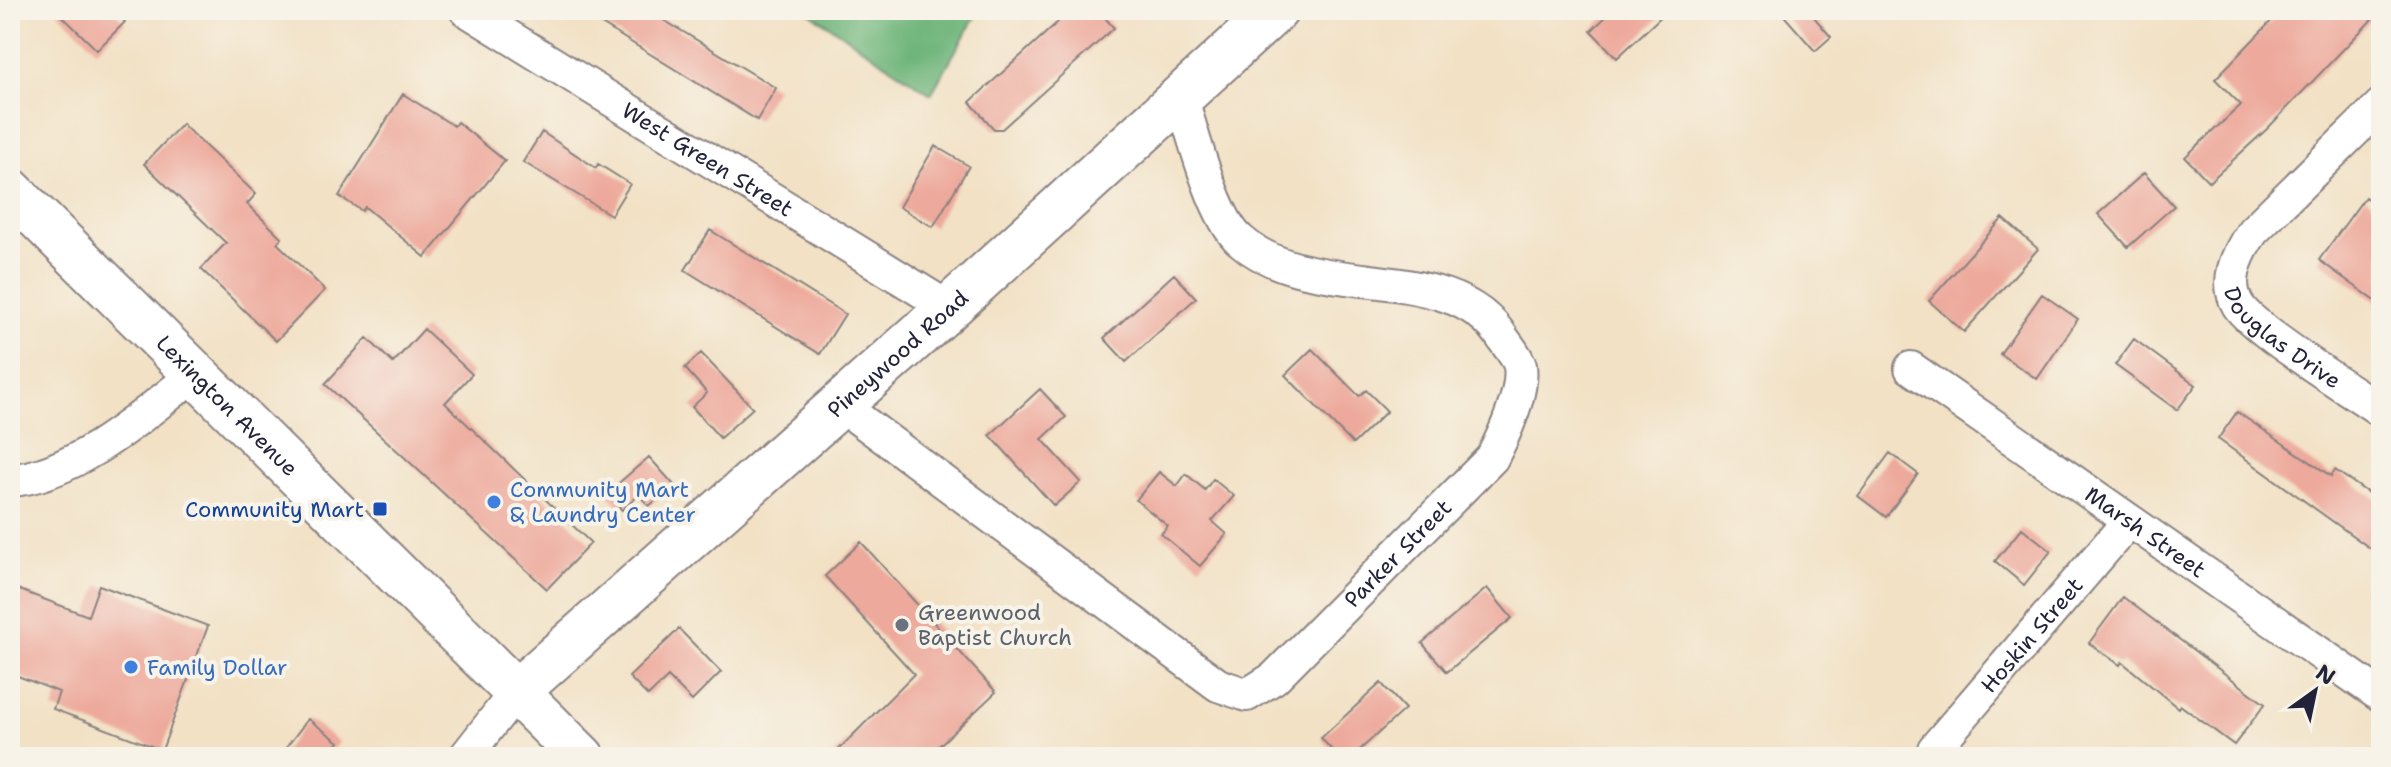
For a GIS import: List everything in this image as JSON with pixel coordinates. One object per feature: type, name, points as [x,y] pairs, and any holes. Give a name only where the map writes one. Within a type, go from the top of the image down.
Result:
[{"type":"street","name":"West Green Street","points":[[466,10],[949,308]]},
{"type":"street","name":"Pineywood Road","points":[[516,692],[949,308],[1276,10]]},
{"type":"street","name":"Parker Street","points":[[839,404],[1218,685],[1247,695],[1274,678],[1492,458],[1511,421],[1520,365],[1495,325],[1458,300],[1410,286],[1336,279],[1288,266],[1238,239],[1209,187],[1181,95]]},
{"type":"street","name":"Douglas Drive","points":[[2381,105],[2253,231],[2237,254],[2232,278],[2237,304],[2256,322],[2381,411]]},
{"type":"street","name":"Lexington Avenue","points":[[10,190],[582,757]]},
{"type":"street","name":"Marsh Street","points":[[1911,368],[2381,696]]},
{"type":"street","points":[[10,480],[61,466],[133,424],[195,374]]},
{"type":"street","name":"Hoskin Street","points":[[1934,749],[2129,521]]},
{"type":"street","points":[[465,757],[516,692]]},
{"type":"green space","points":[[806,10],[979,10],[931,94]]},
{"type":"building","points":[[56,10],[113,10],[125,22],[97,50]]},
{"type":"building","points":[[579,10],[647,10],[776,88],[757,120]]},
{"type":"building","points":[[1071,10],[1098,10],[1114,28],[1002,129],[994,129],[970,102]]},
{"type":"building","points":[[1613,10],[1668,10],[1617,58],[1591,31]]},
{"type":"building","points":[[1779,10],[1808,10],[1831,37],[1815,51]]},
{"type":"building","points":[[2282,10],[2381,10],[2267,129],[2209,182],[2185,157],[2241,105],[2215,79]]},
{"type":"building","points":[[403,94],[454,126],[457,122],[505,161],[425,257],[365,207],[362,211],[339,196]]},
{"type":"building","points":[[182,124],[256,194],[247,204],[282,238],[277,243],[325,290],[276,341],[201,269],[226,243],[144,164]]},
{"type":"building","points":[[542,132],[596,168],[598,164],[630,184],[611,215],[523,162]]},
{"type":"building","points":[[935,146],[969,166],[933,227],[899,207]]},
{"type":"building","points":[[2144,173],[2174,206],[2128,247],[2098,214]]},
{"type":"building","points":[[2365,197],[2381,209],[2381,305],[2319,260]]},
{"type":"building","points":[[2003,218],[2038,249],[1964,332],[1929,301]]},
{"type":"building","points":[[710,230],[845,314],[820,354],[685,270]]},
{"type":"building","points":[[1174,274],[1196,298],[1126,362],[1104,338]]},
{"type":"building","points":[[2042,294],[2078,319],[2037,379],[2000,354]]},
{"type":"building","points":[[424,329],[472,374],[445,403],[591,543],[547,589],[325,384],[367,338],[393,363]]},
{"type":"building","points":[[2134,339],[2196,385],[2177,410],[2115,365]]},
{"type":"building","points":[[1312,349],[1359,396],[1366,390],[1387,411],[1353,444],[1285,375]]},
{"type":"building","points":[[701,353],[753,408],[720,438],[692,407],[707,393],[685,368]]},
{"type":"building","points":[[1040,389],[1066,417],[1042,439],[1081,482],[1054,506],[990,435]]},
{"type":"building","points":[[2237,412],[2331,476],[2335,470],[2381,502],[2381,556],[2218,439]]},
{"type":"building","points":[[1890,453],[1918,474],[1886,517],[1858,496]]},
{"type":"building","points":[[649,457],[674,485],[649,506],[639,495],[622,510],[607,493]]},
{"type":"building","points":[[1159,472],[1177,486],[1186,474],[1205,490],[1213,479],[1234,496],[1212,521],[1227,534],[1200,566],[1161,534],[1168,526],[1136,500]]},
{"type":"building","points":[[2022,528],[2051,551],[2024,585],[1995,561]]},
{"type":"building","name":"Greenwood Baptist Church","points":[[861,542],[996,692],[927,757],[831,757],[914,674],[825,576]]},
{"type":"building","name":"Family Dollar","points":[[99,585],[208,626],[162,750],[53,709],[59,692],[10,673],[10,606],[17,589],[88,616]]},
{"type":"building","points":[[1487,588],[1512,618],[1447,672],[1422,643]]},
{"type":"building","points":[[2123,597],[2265,704],[2234,745],[2180,705],[2178,708],[2122,662],[2120,665],[2089,643]]},
{"type":"building","points":[[679,629],[721,672],[692,701],[668,677],[648,696],[629,677]]},
{"type":"building","points":[[1381,683],[1405,709],[1352,757],[1338,757],[1321,738]]},
{"type":"building","points":[[308,719],[339,742],[327,757],[279,757]]},
{"type":"place","name":"Community Mart & Laundry Center","points":[[494,502]]},
{"type":"place","name":"Community Mart","points":[[380,509]]},
{"type":"place","name":"Greenwood Baptist Church","points":[[902,625]]},
{"type":"place","name":"Family Dollar","points":[[131,667]]}]
